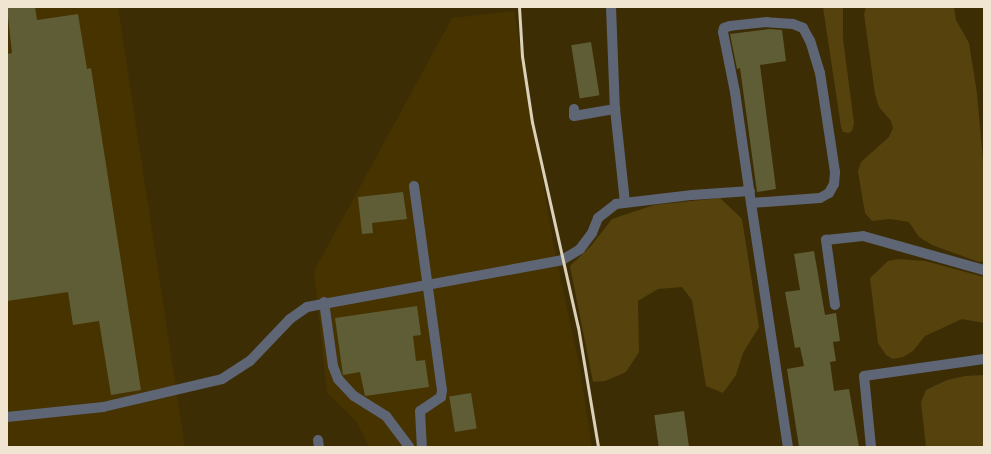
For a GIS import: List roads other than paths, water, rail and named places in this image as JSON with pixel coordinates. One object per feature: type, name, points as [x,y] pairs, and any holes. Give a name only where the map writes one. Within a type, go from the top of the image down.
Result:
[{"type":"lane","points":[[611,7],[615,109],[625,202]]},
{"type":"lane","points":[[751,203],[820,198],[829,193],[834,184],[835,172],[820,73],[810,41],[803,28],[793,24],[767,22],[730,26],[724,28],[722,32],[735,92],[751,203],[788,447]]},
{"type":"lane","points":[[574,109],[574,116],[615,109]]},
{"type":"lane","points":[[414,186],[442,390],[441,398],[420,411],[422,447]]},
{"type":"lane","points":[[7,417],[103,407],[222,379],[250,361],[290,319],[307,307],[324,302],[562,260],[580,249],[606,210],[625,202],[692,194],[750,191]]},
{"type":"lane","points":[[835,305],[826,240],[863,236],[984,270]]},
{"type":"lane","points":[[324,302],[333,366],[338,379],[354,396],[386,416],[409,447]]},
{"type":"lane","points":[[871,447],[864,376],[984,358]]},
{"type":"railway","points":[[519,7],[522,56],[532,122],[578,327],[598,447]]}]
